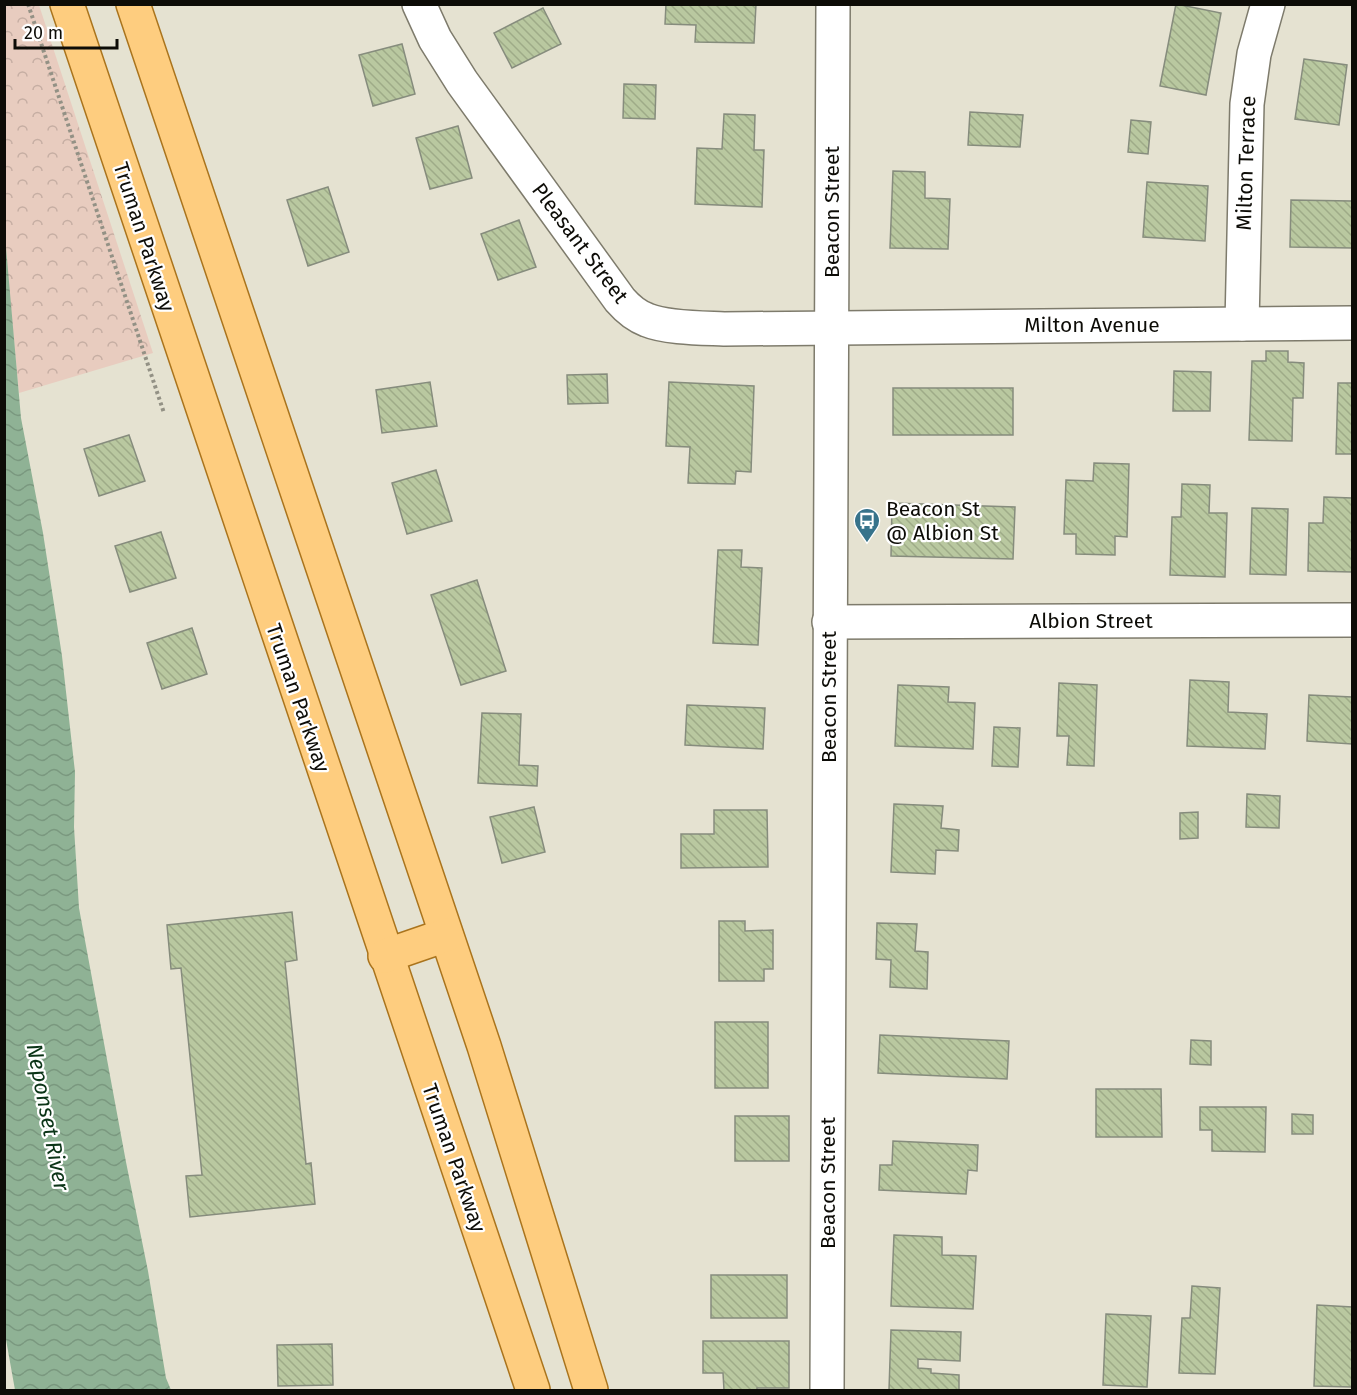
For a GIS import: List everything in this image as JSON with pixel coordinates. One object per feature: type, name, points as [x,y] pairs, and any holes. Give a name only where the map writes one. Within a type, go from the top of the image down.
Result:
[{"type":"main road","name":"Truman Parkway","points":[[67,4],[201,411],[533,1390]]},
{"type":"main road","points":[[133,4],[484,1046],[591,1390]]},
{"type":"main road","points":[[385,956],[446,935]]},
{"type":"street","name":"Pleasant Street","points":[[419,4],[435,39],[462,82],[627,308],[651,322],[693,328],[832,327]]},
{"type":"street","name":"Beacon Street","points":[[827,1390],[833,4]]},
{"type":"street","name":"Milton Terrace","points":[[1242,324],[1247,104],[1254,54],[1268,4]]},
{"type":"street","name":"Milton Avenue","points":[[832,327],[1353,323]]},
{"type":"street","name":"Albion Street","points":[[829,621],[1353,620]]},
{"type":"path","points":[[28,4],[164,413]]},
{"type":"green space","points":[[4,5],[39,5],[153,353],[19,393],[4,236]]},
{"type":"water","name":"Neponset River","points":[[5,236],[21,418],[43,533],[62,656],[75,772],[74,827],[79,908],[166,1378],[171,1390],[15,1390],[5,1334]]},
{"type":"building","points":[[666,4],[756,4],[754,43],[695,42],[696,25],[665,24]]},
{"type":"building","points":[[1176,4],[1221,13],[1206,95],[1160,86]]},
{"type":"building","points":[[543,8],[561,44],[512,68],[494,33]]},
{"type":"building","points":[[402,44],[415,94],[373,106],[359,55]]},
{"type":"building","points":[[1304,59],[1347,65],[1339,125],[1295,119]]},
{"type":"building","points":[[624,84],[656,85],[655,119],[623,118]]},
{"type":"building","points":[[970,112],[1023,115],[1020,147],[968,145]]},
{"type":"building","points":[[724,114],[755,115],[754,150],[764,150],[762,207],[695,204],[697,148],[722,149]]},
{"type":"building","points":[[1131,120],[1151,122],[1148,154],[1128,152]]},
{"type":"building","points":[[458,126],[472,178],[430,189],[416,138]]},
{"type":"building","points":[[893,171],[925,172],[925,198],[950,199],[948,249],[890,248]]},
{"type":"building","points":[[1147,182],[1208,186],[1205,241],[1143,237]]},
{"type":"building","points":[[328,187],[349,252],[308,266],[287,200]]},
{"type":"building","points":[[1291,200],[1352,201],[1352,248],[1290,247]]},
{"type":"building","points":[[519,220],[536,267],[498,280],[481,234]]},
{"type":"building","points":[[1266,351],[1288,351],[1288,362],[1304,363],[1303,398],[1293,398],[1292,441],[1249,440],[1252,361],[1266,361]]},
{"type":"building","points":[[1174,371],[1211,372],[1210,411],[1173,411]]},
{"type":"building","points":[[607,374],[608,403],[568,404],[567,375]]},
{"type":"building","points":[[430,382],[437,426],[382,433],[376,390]]},
{"type":"building","points":[[669,382],[754,386],[751,472],[736,471],[735,484],[688,483],[690,447],[666,446]]},
{"type":"building","points":[[1338,383],[1352,383],[1352,454],[1336,454]]},
{"type":"building","points":[[893,388],[1013,388],[1013,435],[893,435]]},
{"type":"building","points":[[129,435],[145,481],[99,496],[84,449]]},
{"type":"building","points":[[1094,463],[1129,464],[1127,537],[1115,536],[1115,555],[1076,554],[1076,534],[1064,534],[1066,480],[1093,481]]},
{"type":"building","points":[[436,470],[452,521],[407,534],[392,483]]},
{"type":"building","points":[[1182,484],[1210,485],[1209,513],[1227,513],[1225,577],[1170,575],[1172,517],[1181,517]]},
{"type":"building","points":[[1324,497],[1352,498],[1352,572],[1308,571],[1309,523],[1323,523]]},
{"type":"building","points":[[892,503],[1015,507],[1013,559],[891,556]]},
{"type":"building","points":[[1252,508],[1288,509],[1286,575],[1250,574]]},
{"type":"building","points":[[161,532],[176,578],[130,592],[115,546]]},
{"type":"building","points":[[718,550],[742,550],[741,567],[762,568],[758,645],[713,643]]},
{"type":"building","points":[[477,580],[506,671],[461,685],[431,595]]},
{"type":"building","points":[[192,628],[207,674],[162,689],[147,643]]},
{"type":"building","points":[[1190,680],[1229,682],[1228,712],[1267,714],[1265,749],[1187,746]]},
{"type":"building","points":[[1059,683],[1097,685],[1094,766],[1067,765],[1069,736],[1057,736]]},
{"type":"building","points":[[898,685],[949,687],[948,702],[975,703],[973,749],[895,746]]},
{"type":"building","points":[[1309,695],[1352,697],[1352,744],[1307,741]]},
{"type":"building","points":[[687,705],[765,708],[763,749],[685,745]]},
{"type":"building","points":[[482,713],[521,714],[519,765],[538,766],[537,786],[478,783]]},
{"type":"building","points":[[994,727],[1020,728],[1018,767],[992,766]]},
{"type":"building","points":[[1247,794],[1280,796],[1279,828],[1246,827]]},
{"type":"building","points":[[894,804],[943,806],[941,828],[959,830],[958,851],[936,850],[935,874],[891,872]]},
{"type":"building","points":[[534,807],[545,852],[502,863],[490,817]]},
{"type":"building","points":[[714,810],[767,810],[768,867],[681,868],[681,834],[714,834]]},
{"type":"building","points":[[1198,812],[1198,838],[1180,839],[1180,813]]},
{"type":"building","points":[[292,912],[297,960],[285,962],[306,1164],[311,1163],[315,1204],[190,1217],[186,1176],[202,1175],[181,968],[171,969],[167,925]]},
{"type":"building","points":[[719,921],[745,921],[745,931],[773,930],[773,969],[764,969],[764,981],[719,981]]},
{"type":"building","points":[[877,923],[917,924],[915,951],[928,952],[927,989],[890,987],[891,960],[876,959]]},
{"type":"building","points":[[715,1022],[768,1022],[768,1088],[715,1088]]},
{"type":"building","points":[[880,1035],[1009,1041],[1007,1079],[878,1073]]},
{"type":"building","points":[[1191,1040],[1211,1041],[1211,1065],[1190,1064]]},
{"type":"building","points":[[1096,1089],[1161,1089],[1162,1137],[1096,1137]]},
{"type":"building","points":[[1200,1107],[1266,1107],[1265,1152],[1212,1151],[1212,1130],[1200,1130]]},
{"type":"building","points":[[1292,1114],[1313,1115],[1313,1134],[1292,1134]]},
{"type":"building","points":[[735,1116],[789,1116],[789,1161],[735,1161]]},
{"type":"building","points":[[893,1141],[978,1145],[977,1171],[968,1170],[966,1194],[879,1190],[880,1165],[892,1165]]},
{"type":"building","points":[[894,1235],[942,1237],[942,1255],[976,1256],[973,1309],[891,1306]]},
{"type":"building","points":[[711,1275],[787,1275],[787,1318],[711,1318]]},
{"type":"building","points":[[1192,1286],[1220,1288],[1215,1374],[1179,1373],[1182,1318],[1190,1318]]},
{"type":"building","points":[[1317,1305],[1352,1307],[1352,1387],[1314,1386]]},
{"type":"building","points":[[1106,1314],[1151,1316],[1147,1387],[1103,1385]]},
{"type":"building","points":[[891,1330],[961,1332],[960,1361],[918,1359],[918,1368],[931,1369],[931,1373],[959,1375],[959,1390],[889,1390]]},
{"type":"building","points":[[703,1341],[789,1341],[789,1388],[724,1390],[723,1373],[703,1373]]},
{"type":"building","points":[[332,1344],[333,1385],[278,1386],[277,1345]]},
{"type":"place","name":"Beacon St @ Albion St","points":[[867,544]]}]
